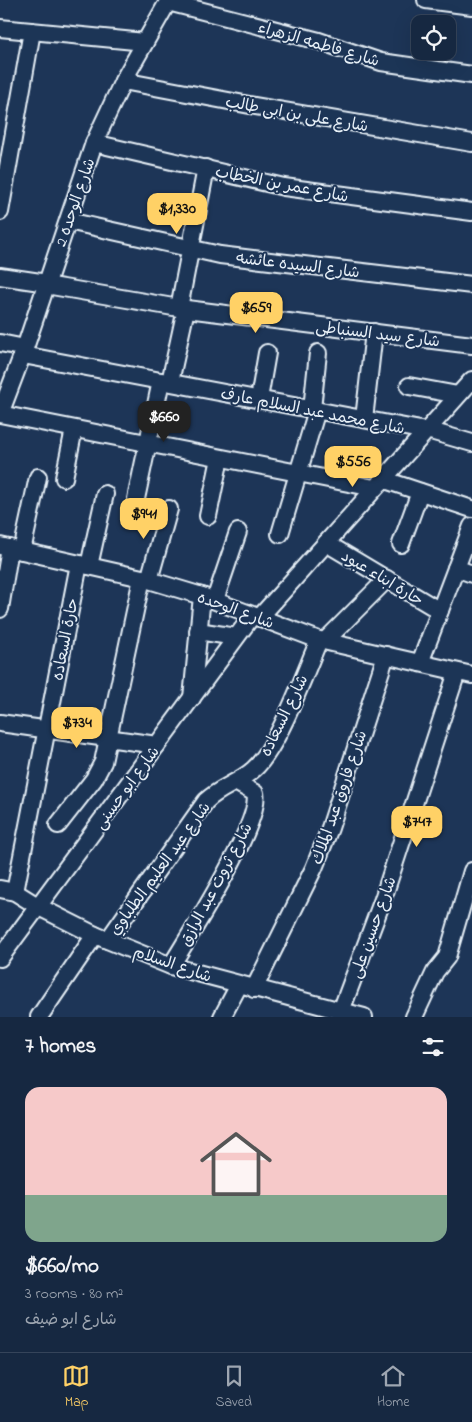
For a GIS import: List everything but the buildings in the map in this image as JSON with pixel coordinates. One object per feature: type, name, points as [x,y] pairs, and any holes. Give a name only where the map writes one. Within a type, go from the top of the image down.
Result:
[{"type":"street","points":[[426,0],[472,6]]},
{"type":"street","name":"شارع الوحده 2","points":[[1,410],[24,351],[94,143],[123,81],[168,1]]},
{"type":"street","name":"شارع فاطمه الزهراء","points":[[168,1],[319,41],[381,62],[472,74]]},
{"type":"street","points":[[0,28],[145,42]]},
{"type":"street","points":[[0,212],[32,31]]},
{"type":"street","name":"شارع على بن ابى طالب","points":[[123,81],[255,106],[472,143]]},
{"type":"street","name":"شارع عمر بن الخطاب","points":[[94,143],[284,186],[472,212]]},
{"type":"street","points":[[136,499],[147,444],[165,381],[182,309],[190,248],[206,168]]},
{"type":"street","name":"شارع السيده عائشه","points":[[68,221],[220,255],[472,285]]},
{"type":"street","name":"شارع سيد السنباطى","points":[[0,276],[182,309],[472,345]]},
{"type":"street","points":[[364,419],[374,332]]},
{"type":"street","name":"شارع محمد عبد السلام عارف","points":[[0,343],[24,351],[165,381],[426,431],[472,443]]},
{"type":"street","points":[[259,399],[267,353]]},
{"type":"street","points":[[280,534],[315,410],[318,353]]},
{"type":"street","name":"شارع ابو حسنى","points":[[0,958],[236,638],[326,543],[472,380]]},
{"type":"street","points":[[409,386],[458,395]]},
{"type":"street","points":[[1,410],[74,429],[147,444],[298,473],[420,492],[472,509]]},
{"type":"street","points":[[64,478],[74,429]]},
{"type":"street","points":[[208,516],[220,458]]},
{"type":"street","points":[[0,609],[11,548],[38,477]]},
{"type":"street","points":[[400,544],[420,492]]},
{"type":"street","name":"حارة السعاده","points":[[7,891],[84,565],[105,494]]},
{"type":"street","points":[[58,825],[94,780],[103,762],[146,579],[169,509]]},
{"type":"street","points":[[420,663],[472,526]]},
{"type":"street","points":[[192,698],[198,631],[209,598],[238,532]]},
{"type":"street","name":"حارة ابناء عبود","points":[[326,543],[440,611]]},
{"type":"street","name":"شارع الوحده","points":[[11,548],[146,579],[209,598],[322,640],[464,673]]},
{"type":"street","points":[[456,568],[472,574]]},
{"type":"street","points":[[322,640],[387,579]]},
{"type":"street","points":[[198,631],[236,638]]},
{"type":"street","name":"شارع السعاده","points":[[237,783],[255,768],[270,750],[322,640]]},
{"type":"street","name":"شارع فاروق عبد الملاك","points":[[222,1017],[247,987],[314,868],[330,828],[386,655]]},
{"type":"street","name":"شارع حسين على","points":[[333,1014],[383,899],[464,673]]},
{"type":"street","points":[[0,723],[157,745]]},
{"type":"street","name":"شارع عبد العليم الطلباوي","points":[[47,1015],[102,937],[206,801],[217,790],[237,783]]},
{"type":"street","name":"شارع ثروت عبد الرازق","points":[[171,966],[237,851],[255,809],[257,800],[255,792],[237,783]]},
{"type":"street","points":[[414,1017],[436,972],[447,957],[472,870]]},
{"type":"street","name":"شارع السلام","points":[[7,891],[102,937],[171,966],[312,1005],[333,1014],[364,1017]]}]
